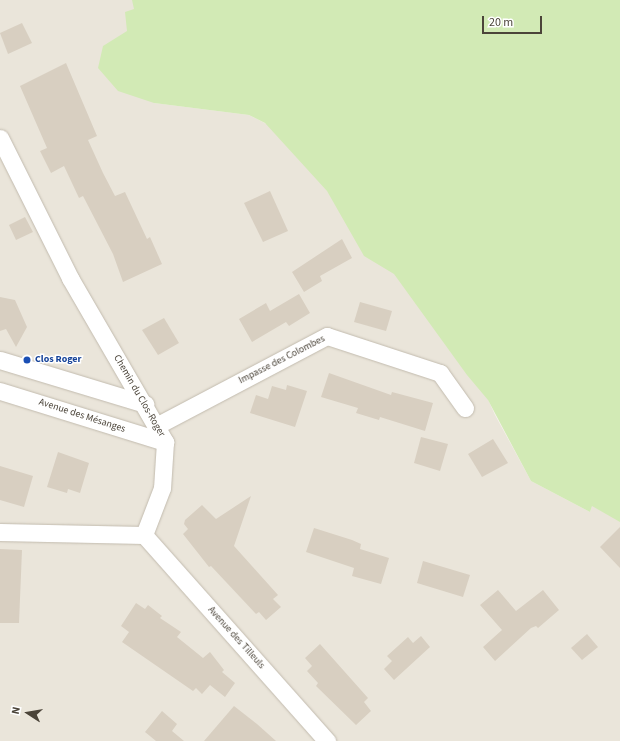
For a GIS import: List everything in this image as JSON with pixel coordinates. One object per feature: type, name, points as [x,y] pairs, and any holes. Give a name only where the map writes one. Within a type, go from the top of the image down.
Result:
[{"type":"street","name":"Chemin du Clos-Roger","points":[[0,138],[70,278],[145,404],[165,442],[162,488],[144,535]]},
{"type":"street","name":"Impasse des Colombes","points":[[156,426],[327,336],[440,373],[465,408]]},
{"type":"street","points":[[0,360],[145,404]]},
{"type":"street","name":"Avenue des Mésanges","points":[[0,391],[165,442]]},
{"type":"street","points":[[0,532],[144,535]]},
{"type":"street","name":"Avenue des Tilleuls","points":[[144,535],[327,741]]},
{"type":"shaded area","points":[[0,0],[162,0],[154,103],[249,115],[299,141],[477,375],[495,415],[531,481],[590,512],[603,469],[620,485],[620,741],[0,741]]},
{"type":"green space","points":[[132,0],[620,0],[620,522],[592,506],[590,512],[531,481],[488,400],[467,375],[394,274],[364,256],[327,191],[265,123],[249,115],[154,103],[118,91],[98,68],[103,46],[127,31],[125,12],[134,9]]},
{"type":"building","points":[[22,23],[32,43],[8,54],[0,33]]},
{"type":"building","points":[[66,63],[97,136],[88,140],[103,173],[115,196],[125,192],[147,239],[150,237],[162,264],[123,282],[113,254],[83,196],[79,198],[64,166],[51,173],[40,151],[47,148],[20,86]]},
{"type":"building","points":[[270,191],[288,231],[263,242],[244,203]]},
{"type":"building","points":[[25,217],[33,232],[16,240],[9,225]]},
{"type":"building","points":[[342,239],[352,258],[320,276],[322,281],[304,292],[292,272]]},
{"type":"building","points":[[299,294],[310,313],[289,326],[286,322],[252,342],[239,319],[266,303],[270,311]]},
{"type":"building","points":[[0,297],[15,300],[27,327],[16,347],[6,329],[0,331]]},
{"type":"building","points":[[360,302],[392,311],[386,331],[354,322]]},
{"type":"building","points":[[164,318],[179,343],[158,355],[142,330]]},
{"type":"building","points":[[329,373],[391,395],[392,392],[433,403],[425,431],[380,417],[379,420],[356,413],[358,408],[321,397]]},
{"type":"building","points":[[287,385],[307,391],[295,427],[250,413],[256,395],[268,399],[272,386],[286,390]]},
{"type":"building","points":[[421,437],[448,444],[440,471],[414,463]]},
{"type":"building","points":[[493,439],[508,463],[482,477],[468,454]]},
{"type":"building","points":[[58,452],[89,463],[80,493],[68,489],[67,493],[47,487]]},
{"type":"building","points":[[0,466],[33,476],[24,507],[0,500]]},
{"type":"building","points":[[251,496],[234,546],[278,595],[273,599],[281,607],[266,620],[259,612],[256,614],[211,566],[209,567],[183,534],[188,529],[184,524],[185,520],[202,505],[216,519]]},
{"type":"building","points":[[620,527],[620,568],[600,547]]},
{"type":"building","points":[[314,528],[352,540],[361,544],[360,549],[389,558],[381,584],[352,576],[354,568],[306,552]]},
{"type":"building","points":[[0,549],[22,550],[19,623],[0,623]]},
{"type":"building","points":[[423,561],[470,575],[463,597],[417,583]]},
{"type":"building","points":[[498,590],[516,611],[543,590],[559,610],[538,628],[536,626],[531,628],[495,661],[483,647],[502,630],[480,605]]},
{"type":"building","points":[[136,603],[145,609],[148,605],[162,616],[160,618],[181,632],[177,637],[203,658],[210,652],[224,670],[222,672],[235,683],[225,697],[210,685],[202,694],[196,688],[193,691],[122,642],[129,632],[121,626]]},
{"type":"building","points":[[587,634],[598,647],[582,660],[571,648]]},
{"type":"building","points":[[421,636],[430,647],[394,680],[384,669],[392,661],[387,656],[408,637],[413,643]]},
{"type":"building","points":[[320,644],[368,698],[364,702],[371,711],[356,725],[316,686],[318,683],[307,671],[312,666],[305,658]]},
{"type":"building","points":[[234,706],[257,724],[276,741],[204,741]]},
{"type":"building","points":[[162,711],[177,724],[172,731],[184,741],[156,741],[145,732]]},
{"type":"place","name":"Clos Roger","points":[[27,360]]}]
